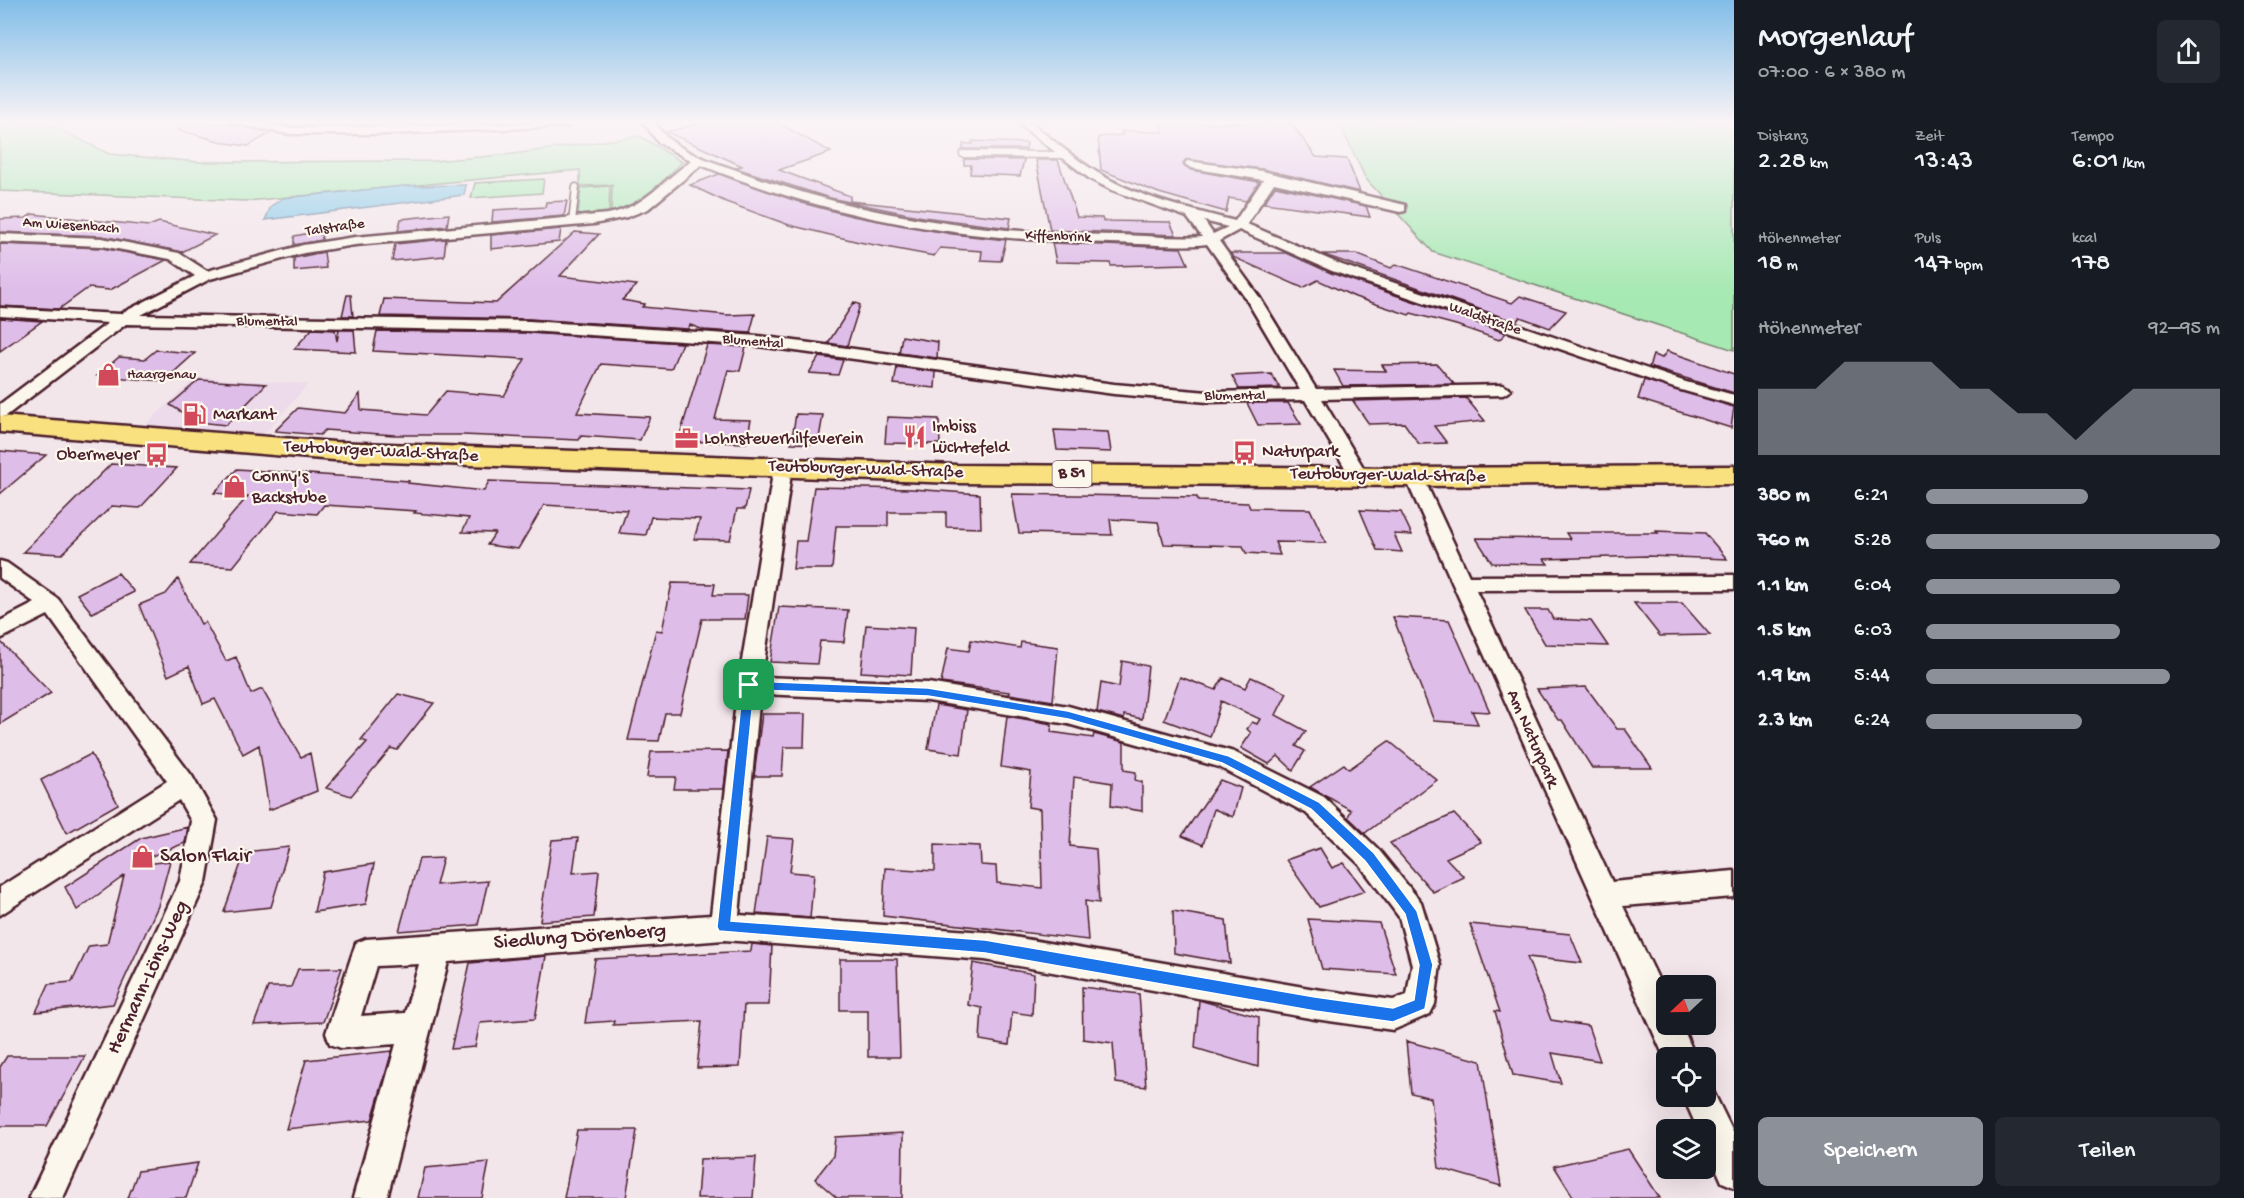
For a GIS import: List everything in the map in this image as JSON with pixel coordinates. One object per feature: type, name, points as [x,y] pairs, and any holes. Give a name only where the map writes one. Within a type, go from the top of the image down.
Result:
[{"type":"main road","name":"Teutoburger-Wald-Straße","points":[[0,424],[334,451],[536,461],[956,474],[1360,477],[1734,476]]},
{"type":"street","name":"Talstraße","points":[[0,412],[122,319],[205,276],[303,249],[355,241],[572,222],[622,214],[647,205],[675,179]]},
{"type":"street","name":"Kiffenbrink","points":[[748,179],[797,198],[905,224],[1031,237],[1211,239]]},
{"type":"street","name":"Waldstraße","points":[[1100,179],[1116,187],[1192,214],[1240,226],[1348,272],[1669,382],[1734,400]]},
{"type":"street","points":[[1211,239],[1240,226],[1270,179],[1400,208]]},
{"type":"street","points":[[1192,214],[1253,298],[1360,477]]},
{"type":"street","name":"Am Wiesenbach","points":[[0,238],[102,242],[174,256],[205,276]]},
{"type":"street","name":"Blumental","points":[[0,312],[122,319],[529,326],[759,341],[1114,389],[1208,397],[1503,390]]},
{"type":"street","points":[[724,927],[749,685],[783,467]]},
{"type":"street","name":"Am Naturpark","points":[[1414,477],[1604,895],[1676,1047]]},
{"type":"street","name":"Hermann-Löns-Weg","points":[[0,568],[51,604],[183,784],[204,820],[193,882],[46,1198]]},
{"type":"street","points":[[1461,583],[1734,582]]},
{"type":"street","points":[[0,631],[51,604]]},
{"type":"street","name":"Siedlung Dörenberg","points":[[416,1027],[341,1033],[366,953],[724,927],[985,946],[1315,1004],[1393,1015],[1420,1004],[1426,965],[1411,911],[1369,857],[1315,805],[1225,759],[1068,715],[928,692],[749,685]]},
{"type":"street","points":[[0,902],[183,784]]},
{"type":"street","points":[[1604,895],[1734,884]]},
{"type":"street","points":[[370,1198],[436,948]]},
{"type":"street","points":[[1704,1107],[1734,1170]]},
{"type":"lane","points":[[572,222],[576,187]]},
{"type":"shaded area","points":[[197,377],[308,384],[264,434],[145,425]]},
{"type":"green space","points":[[0,179],[484,179],[246,201],[0,191]]},
{"type":"green space","points":[[544,179],[542,193],[471,198],[475,183]]},
{"type":"green space","points":[[580,179],[665,179],[644,200],[611,212],[612,185],[580,186]]},
{"type":"green space","points":[[1366,179],[1734,179],[1734,350],[1433,252]]},
{"type":"green space","points":[[610,186],[609,212],[578,215],[581,188]]},
{"type":"water","points":[[466,185],[464,195],[265,220],[271,206],[283,198],[404,186]]},
{"type":"building","points":[[706,179],[733,179],[802,203],[852,216],[952,234],[1006,240],[1001,261],[981,260],[982,251],[940,248],[934,256],[859,242],[789,225],[726,202],[690,185]]},
{"type":"building","points":[[770,179],[803,179],[850,196],[850,201],[1011,218],[1009,228],[923,217],[830,198]]},
{"type":"building","points":[[1040,179],[1064,179],[1077,217],[1102,218],[1103,221],[1170,222],[1176,235],[1050,230]]},
{"type":"building","points":[[1123,179],[1241,179],[1259,182],[1246,201],[1229,198],[1226,212],[1159,193]]},
{"type":"building","points":[[1304,179],[1355,179],[1360,192]]},
{"type":"building","points":[[1275,186],[1366,206],[1370,217],[1264,203]]},
{"type":"building","points":[[567,201],[564,216],[492,222],[493,210],[545,207],[546,202]]},
{"type":"building","points":[[32,214],[149,226],[159,222],[215,235],[182,252],[102,236],[0,232],[0,219],[26,218]]},
{"type":"building","points":[[449,214],[447,226],[398,231],[401,219]]},
{"type":"building","points":[[561,229],[559,242],[491,249],[491,235]]},
{"type":"building","points":[[321,231],[322,240],[294,245],[294,236]]},
{"type":"building","points":[[575,232],[599,234],[560,276],[637,285],[622,300],[645,304],[642,307],[728,315],[755,314],[750,333],[704,330],[690,325],[688,329],[529,319],[380,316],[384,299],[496,303]]},
{"type":"building","points":[[446,239],[444,256],[392,261],[395,244]]},
{"type":"building","points":[[1052,243],[1181,248],[1188,264],[1111,266],[1110,263],[1056,262]]},
{"type":"building","points":[[0,244],[102,248],[166,260],[110,290],[88,288],[59,309],[0,306]]},
{"type":"building","points":[[324,252],[326,268],[294,271],[294,258]]},
{"type":"building","points":[[1230,253],[1287,253],[1331,273],[1506,333],[1499,340],[1456,325],[1411,313],[1409,315],[1355,297],[1318,280],[1303,288],[1233,257]]},
{"type":"building","points":[[1322,254],[1356,254],[1391,268],[1396,264],[1512,303],[1520,296],[1566,311],[1550,328],[1520,317],[1516,322]]},
{"type":"building","points":[[347,295],[351,295],[353,316],[342,316]]},
{"type":"building","points":[[854,302],[860,305],[847,346],[828,343]]},
{"type":"building","points":[[0,318],[42,321],[0,351]]},
{"type":"building","points":[[312,329],[335,330],[337,341],[339,330],[354,330],[356,352],[294,349]]},
{"type":"building","points":[[377,331],[529,333],[682,343],[671,369],[601,364],[577,413],[650,417],[640,440],[581,436],[579,440],[462,435],[394,435],[325,430],[320,435],[275,431],[298,408],[345,413],[360,394],[361,410],[426,415],[446,391],[504,396],[525,359],[373,351]]},
{"type":"building","points":[[902,336],[938,342],[937,358],[899,353]]},
{"type":"building","points":[[707,345],[746,347],[740,371],[728,370],[715,419],[751,420],[746,443],[678,441]]},
{"type":"building","points":[[156,350],[195,353],[164,381],[97,376],[119,357],[145,359]]},
{"type":"building","points":[[1667,351],[1734,374],[1734,393],[1649,367],[1653,355],[1662,358]]},
{"type":"building","points":[[819,357],[843,360],[838,375],[809,373]]},
{"type":"building","points":[[1437,364],[1454,384],[1343,386],[1334,370],[1386,371],[1382,365]]},
{"type":"building","points":[[897,367],[936,372],[935,388],[894,384]]},
{"type":"building","points":[[1271,374],[1280,388],[1239,389],[1232,376]]},
{"type":"building","points":[[199,380],[266,384],[226,425],[198,422],[170,405]]},
{"type":"building","points":[[1644,380],[1734,407],[1731,428],[1638,399]]},
{"type":"building","points":[[1466,398],[1485,421],[1434,426],[1447,443],[1419,444],[1404,423],[1369,424],[1353,401]]},
{"type":"building","points":[[1247,403],[1288,403],[1301,424],[1258,425]]},
{"type":"building","points":[[796,414],[823,415],[818,444],[791,443]]},
{"type":"building","points":[[887,417],[939,419],[940,444],[885,443]]},
{"type":"building","points":[[1054,430],[1108,432],[1111,452],[1057,450]]},
{"type":"building","points":[[0,451],[46,455],[0,494]]},
{"type":"building","points":[[111,464],[177,468],[140,508],[112,506],[62,554],[23,552]]},
{"type":"building","points":[[237,469],[409,481],[408,483],[484,491],[489,481],[749,490],[745,509],[737,509],[730,540],[694,539],[700,519],[651,517],[646,535],[619,533],[627,510],[544,505],[518,549],[487,545],[495,533],[462,532],[469,518],[414,513],[416,511],[324,505],[317,514],[278,511],[233,567],[190,564],[248,496],[214,493]]},
{"type":"building","points":[[814,487],[912,489],[980,494],[981,528],[946,527],[946,512],[888,512],[888,526],[836,526],[832,569],[793,569],[796,541],[806,541]]},
{"type":"building","points":[[1012,494],[1197,497],[1198,501],[1248,503],[1250,508],[1310,509],[1326,543],[1275,542],[1280,555],[1246,553],[1243,546],[1164,544],[1158,522],[1110,519],[1112,535],[1019,533]]},
{"type":"building","points":[[1360,510],[1401,512],[1412,535],[1394,534],[1402,552],[1377,550]]},
{"type":"building","points":[[1656,531],[1705,533],[1727,559],[1647,556],[1544,559],[1548,564],[1492,563],[1476,538],[1570,539],[1566,533],[1658,533]]},
{"type":"building","points":[[118,573],[134,592],[92,613],[77,594]]},
{"type":"building","points":[[178,579],[201,624],[205,622],[226,661],[236,657],[251,694],[262,689],[301,757],[310,753],[317,791],[269,810],[259,745],[243,754],[215,699],[203,704],[189,666],[168,676],[139,605],[166,594]]},
{"type":"building","points":[[672,583],[715,584],[713,595],[748,595],[745,619],[702,619],[680,713],[665,713],[659,741],[628,740],[656,630],[662,631]]},
{"type":"building","points":[[1634,603],[1682,603],[1710,635],[1660,636]]},
{"type":"building","points":[[779,607],[848,610],[844,642],[820,641],[817,664],[770,662]]},
{"type":"building","points":[[1525,610],[1548,610],[1553,619],[1591,621],[1608,646],[1545,644]]},
{"type":"building","points":[[1393,617],[1449,620],[1490,712],[1472,711],[1478,724],[1434,721]]},
{"type":"building","points":[[866,625],[914,628],[911,675],[861,672]]},
{"type":"building","points":[[971,640],[1020,648],[1021,642],[1058,647],[1053,701],[1009,694],[1010,692],[941,683],[948,648],[969,651]]},
{"type":"building","points":[[0,641],[51,693],[0,724]]},
{"type":"building","points":[[1122,661],[1148,666],[1142,719],[1124,715],[1124,719],[1097,712],[1101,683],[1119,687]]},
{"type":"building","points":[[1180,677],[1216,690],[1223,678],[1245,688],[1251,677],[1287,693],[1276,715],[1306,731],[1296,746],[1305,751],[1293,770],[1278,756],[1269,764],[1241,748],[1251,733],[1247,729],[1252,722],[1257,724],[1260,719],[1221,701],[1210,737],[1164,720]]},
{"type":"building","points":[[1586,687],[1617,729],[1625,729],[1652,768],[1592,768],[1562,720],[1558,720],[1537,689]]},
{"type":"building","points":[[398,694],[434,703],[397,750],[391,748],[351,796],[326,788],[367,742],[361,740]]},
{"type":"building","points":[[936,705],[967,710],[961,754],[928,749]]},
{"type":"building","points":[[762,714],[805,714],[804,747],[784,747],[782,776],[754,776]]},
{"type":"building","points":[[1007,716],[1052,724],[1051,732],[1093,738],[1094,734],[1124,742],[1124,770],[1136,772],[1135,780],[1142,782],[1142,811],[1111,806],[1112,783],[1074,777],[1070,846],[1096,849],[1099,903],[1085,901],[1088,940],[883,916],[885,868],[935,871],[935,844],[980,846],[981,865],[996,866],[997,883],[1042,888],[1040,809],[1028,807],[1031,772],[1001,767]]},
{"type":"building","points":[[1389,741],[1437,780],[1365,833],[1348,817],[1351,810],[1310,787],[1344,764],[1349,769]]},
{"type":"building","points":[[728,751],[724,789],[674,789],[676,777],[647,777],[651,752]]},
{"type":"building","points":[[91,754],[118,804],[67,833],[41,780]]},
{"type":"building","points":[[1220,780],[1241,788],[1233,817],[1214,809],[1203,845],[1182,836]]},
{"type":"building","points":[[1454,814],[1481,842],[1446,858],[1464,877],[1433,892],[1390,843]]},
{"type":"building","points":[[188,827],[185,843],[139,861],[139,865],[170,861],[158,906],[113,1004],[36,1012],[49,984],[72,982],[89,946],[107,944],[124,876],[77,910],[65,887],[141,838]]},
{"type":"building","points":[[767,837],[794,839],[790,872],[814,874],[810,918],[756,914]]},
{"type":"building","points":[[578,838],[573,873],[599,871],[594,917],[540,921],[552,840]]},
{"type":"building","points":[[289,847],[271,907],[224,912],[245,852]]},
{"type":"building","points":[[1320,848],[1332,868],[1344,863],[1365,891],[1319,907],[1286,860]]},
{"type":"building","points":[[443,858],[436,885],[488,881],[478,925],[399,931],[419,859]]},
{"type":"building","points":[[374,864],[366,904],[314,912],[323,872]]},
{"type":"building","points":[[1173,911],[1226,920],[1230,963],[1174,953]]},
{"type":"building","points":[[1308,919],[1379,923],[1396,974],[1322,969]]},
{"type":"building","points":[[1470,924],[1570,934],[1582,963],[1527,957],[1551,1020],[1588,1026],[1600,1061],[1552,1053],[1561,1083],[1513,1075],[1495,1011],[1500,1012]]},
{"type":"building","points":[[752,944],[772,946],[769,1005],[744,1005],[740,1067],[697,1068],[702,1021],[613,1025],[614,1021],[585,1023],[595,959],[751,951]]},
{"type":"building","points":[[546,956],[535,1019],[480,1023],[475,1047],[451,1049],[470,963]]},
{"type":"building","points":[[840,959],[897,959],[900,1057],[868,1057],[868,1010],[840,1010]]},
{"type":"building","points":[[973,963],[1034,974],[1032,1015],[1012,1012],[1009,1045],[980,1040],[982,1008],[968,1005]]},
{"type":"building","points":[[342,968],[323,1022],[254,1025],[268,987],[291,987],[298,969]]},
{"type":"building","points":[[1082,987],[1139,994],[1146,1087],[1116,1083],[1113,1043],[1083,1039]]},
{"type":"building","points":[[1199,1000],[1259,1017],[1258,1067],[1195,1048]]},
{"type":"building","points":[[1406,1041],[1481,1061],[1501,1186],[1439,1168],[1431,1098],[1411,1093]]},
{"type":"building","points":[[392,1051],[372,1120],[286,1129],[306,1060]]},
{"type":"building","points":[[7,1056],[85,1056],[47,1126],[0,1126],[0,1067]]},
{"type":"building","points":[[577,1130],[637,1130],[626,1198],[564,1198]]},
{"type":"building","points":[[903,1133],[902,1198],[837,1198],[815,1179],[833,1156],[835,1137]]},
{"type":"building","points":[[1628,1149],[1660,1198],[1574,1198],[1554,1166]]},
{"type":"building","points":[[756,1157],[753,1198],[697,1198],[700,1159]]},
{"type":"building","points":[[489,1162],[482,1198],[418,1198],[425,1168]]},
{"type":"building","points":[[198,1163],[186,1198],[128,1198],[138,1171]]},
{"type":"place","name":"Haargenau","points":[[109,375]]},
{"type":"place","name":"Markant","points":[[195,415]]},
{"type":"place","name":"Imbiss Lüchtefeld","points":[[914,437]]},
{"type":"place","name":"Lohnsteuerhilfeverein","points":[[686,439]]},
{"type":"place","name":"Naturpark","points":[[1244,452]]},
{"type":"place","name":"Obermeyer","points":[[157,455]]},
{"type":"place","name":"Conny's Backstube","points":[[234,487]]},
{"type":"place","name":"Salon Flair","points":[[142,857]]},
{"type":"route","points":[[749,685],[928,692],[1068,715],[1225,759],[1315,805],[1369,857],[1411,911],[1426,965],[1420,1004],[1393,1015],[1315,1004],[985,946],[724,927],[749,685]]}]
